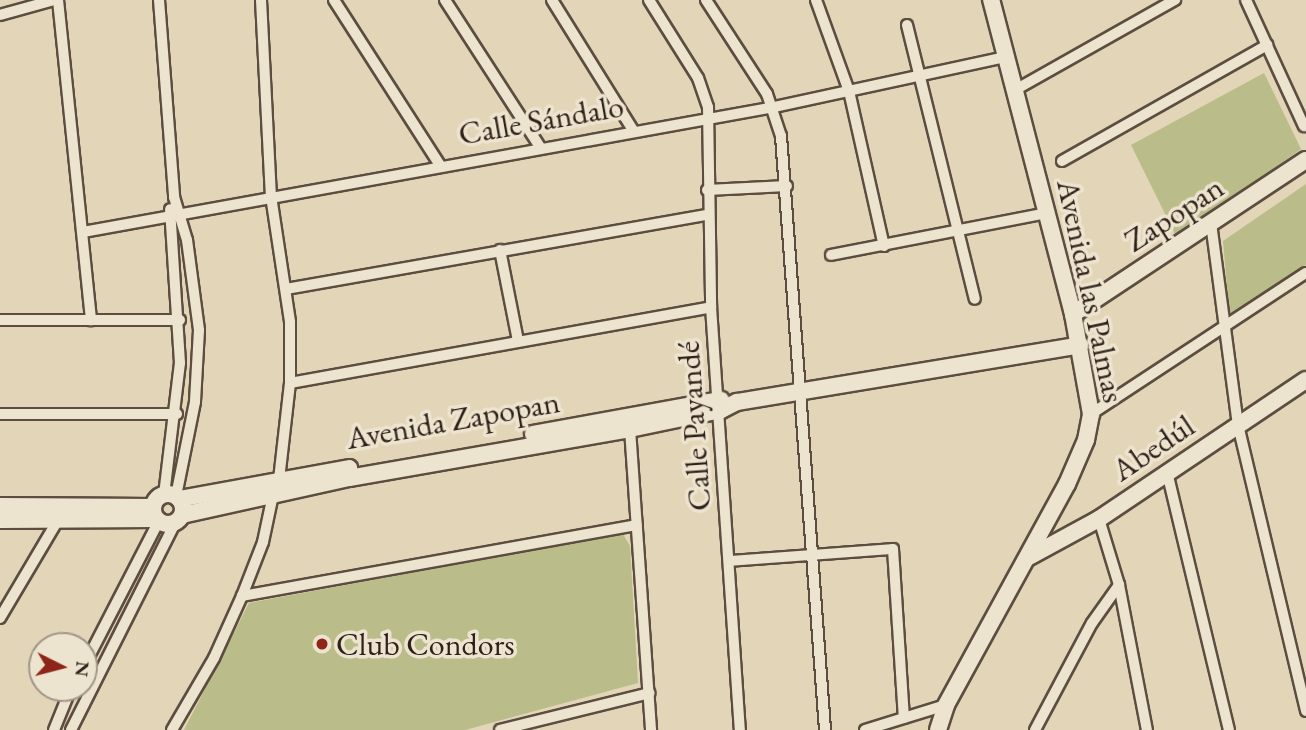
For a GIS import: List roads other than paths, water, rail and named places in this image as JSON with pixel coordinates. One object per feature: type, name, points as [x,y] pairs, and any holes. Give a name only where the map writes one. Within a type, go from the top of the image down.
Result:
[{"type":"street","points":[[0,15],[56,0],[91,320]]},
{"type":"street","points":[[71,730],[168,509],[188,455],[199,350],[181,214],[174,197],[159,0]]},
{"type":"street","points":[[172,730],[214,658],[263,542],[276,487],[290,383],[286,289],[271,196],[261,0]]},
{"type":"street","points":[[334,0],[440,165]]},
{"type":"street","points":[[445,0],[540,147]]},
{"type":"street","points":[[552,0],[633,130]]},
{"type":"street","name":"Calle Payandé","points":[[649,0],[698,78],[708,118],[707,215],[711,307],[720,405],[740,730]]},
{"type":"street","points":[[706,0],[774,107],[787,186],[825,730]]},
{"type":"street","points":[[816,0],[849,91],[884,246]]},
{"type":"street","points":[[1015,90],[1175,0]]},
{"type":"street","points":[[1246,0],[1304,126]]},
{"type":"street","name":"Avenida las Palmas","points":[[938,730],[946,705],[1029,557],[1086,440],[1091,414],[1073,314],[1006,57],[997,2]]},
{"type":"street","points":[[907,25],[975,299]]},
{"type":"street","points":[[1062,161],[1267,46]]},
{"type":"street","name":"Calle Sándalo","points":[[83,232],[633,130],[774,107],[1006,57]]},
{"type":"street","name":"Zapopan","points":[[1073,314],[1306,160]]},
{"type":"street","points":[[707,190],[787,186]]},
{"type":"street","points":[[98,640],[168,509],[177,414],[180,320],[168,216],[174,197]]},
{"type":"street","points":[[831,255],[960,233],[1048,213]]},
{"type":"street","points":[[286,289],[707,215]]},
{"type":"street","points":[[1211,223],[1238,425],[1306,711]]},
{"type":"street","points":[[500,250],[518,341]]},
{"type":"street","points":[[1091,414],[1306,272]]},
{"type":"street","points":[[290,383],[711,307]]},
{"type":"street","points":[[0,320],[180,320]]},
{"type":"street","name":"Avenida Zapopan","points":[[0,520],[58,520],[168,509],[720,405],[1080,345]]},
{"type":"street","name":"Abedúl","points":[[1029,557],[1099,519],[1306,380]]},
{"type":"street","name":"Avenida Zapopan","points":[[276,487],[630,429],[720,405]]},
{"type":"street","points":[[0,414],[177,414]]},
{"type":"street","points":[[630,429],[651,730]]},
{"type":"street","points":[[1167,472],[1228,730]]},
{"type":"street","name":"Avenida Zapopan","points":[[0,506],[168,509]]},
{"type":"street","points":[[1099,519],[1119,585],[1147,730]]},
{"type":"street","points":[[0,617],[58,520]]},
{"type":"street","points":[[242,596],[637,525]]},
{"type":"street","points":[[729,561],[892,549],[904,718]]},
{"type":"street","points":[[1035,730],[1093,623],[1119,585]]},
{"type":"street","points":[[500,730],[649,693]]},
{"type":"street","points":[[54,730],[65,702]]},
{"type":"street","points":[[865,730],[946,705]]},
{"type":"place","name":"Club Condors","points":[[322,644]]}]
